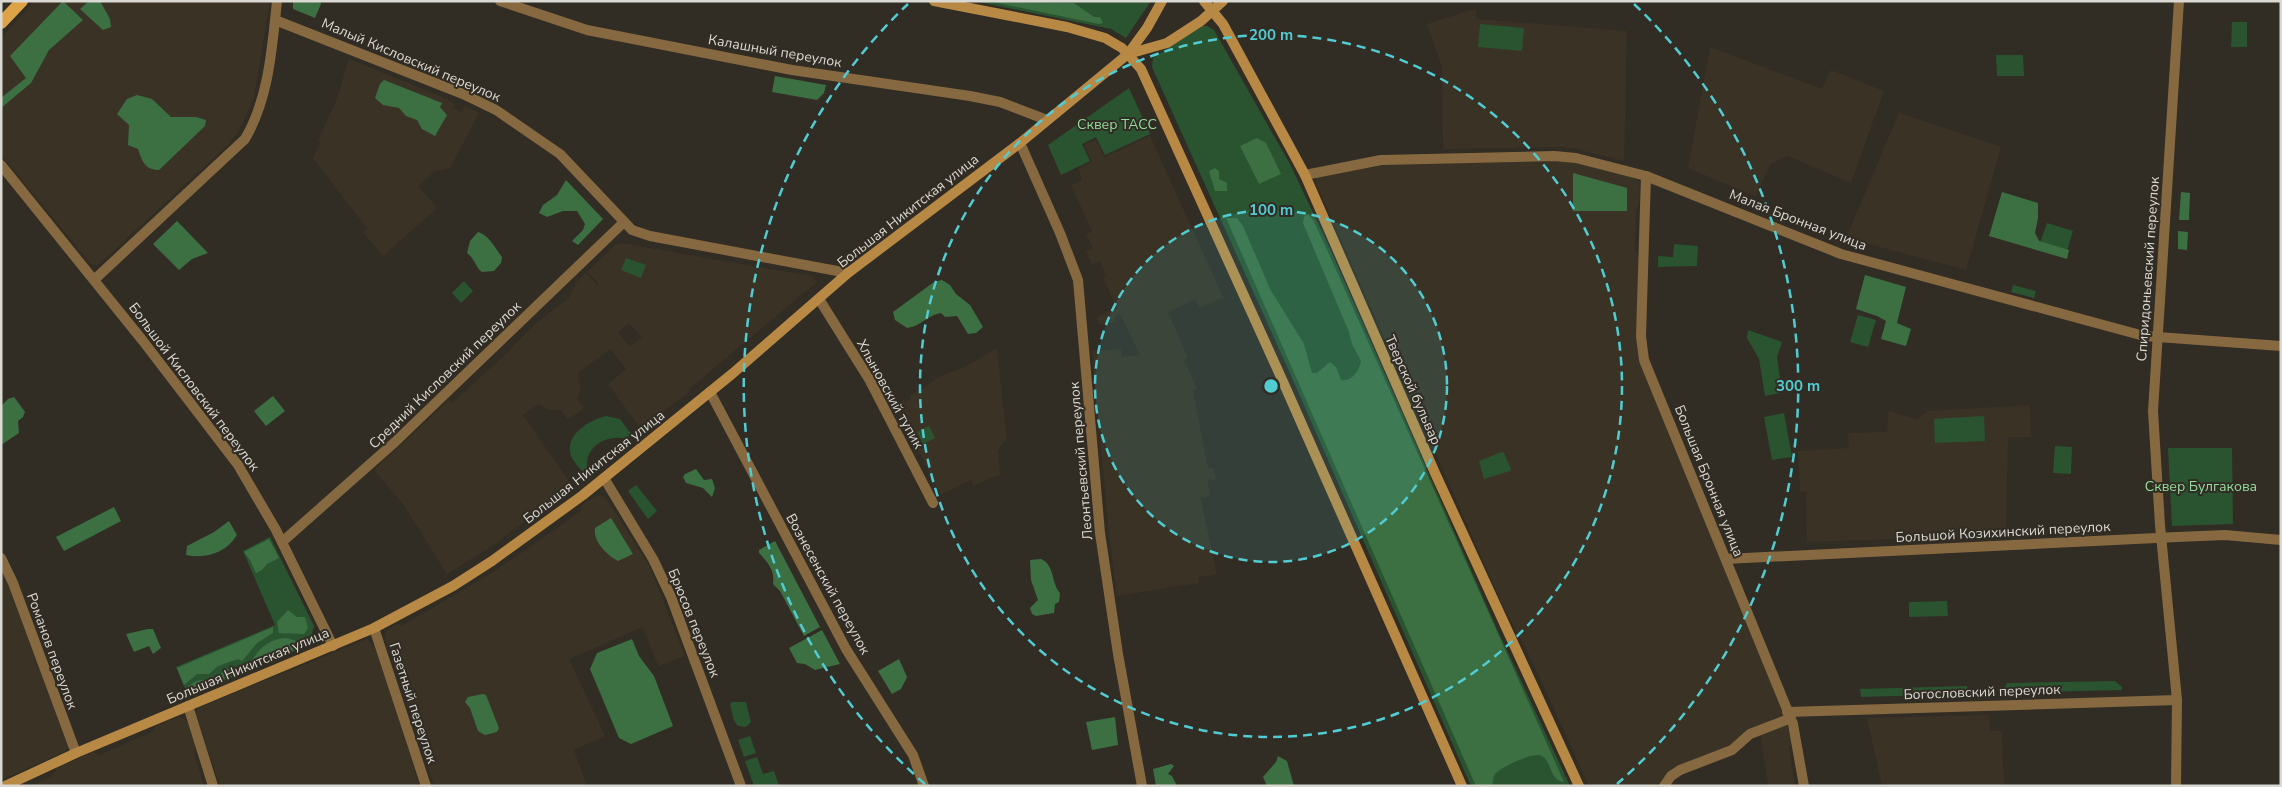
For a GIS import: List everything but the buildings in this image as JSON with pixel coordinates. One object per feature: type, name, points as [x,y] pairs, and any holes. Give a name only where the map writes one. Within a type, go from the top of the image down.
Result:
[{"type":"main road","points":[[1,23],[22,1]]},
{"type":"main road","points":[[934,1],[1067,28],[1109,39],[1128,54],[1146,77],[1462,786]]},
{"type":"main road","points":[[1128,54],[1147,28],[1162,1]]},
{"type":"main road","name":"Тверской бульвар","points":[[1204,1],[1224,24],[1305,175],[1439,482],[1579,786]]},
{"type":"main road","points":[[1128,54],[1167,43],[1223,1]]},
{"type":"main road","name":"Большая Никитская улица","points":[[5,786],[76,753],[374,628],[453,586],[533,532],[604,478],[710,392],[848,273],[1020,143],[1128,54]]},
{"type":"street","points":[[94,280],[214,170],[244,139],[264,96],[277,1]]},
{"type":"street","name":"Калашный переулок","points":[[500,1],[587,30],[792,70],[970,96],[1000,102],[1047,120]]},
{"type":"street","name":"Спиридоньевский переулок","points":[[2176,786],[2177,700],[2162,538],[2153,411],[2179,1]]},
{"type":"street","name":"Малый Кисловский переулок","points":[[275,20],[464,94],[506,116],[560,154],[623,223],[632,230],[650,236],[848,273]]},
{"type":"street","name":"Леонтьевский переулок","points":[[1020,143],[1060,233],[1078,280],[1100,533],[1118,654],[1142,786]]},
{"type":"street","name":"Малая Бронная улица","points":[[1305,175],[1381,160],[1554,156],[1576,158],[1646,176],[1841,254],[2117,329],[2157,338],[2281,346]]},
{"type":"street","name":"Большой Кисловский переулок","points":[[1,166],[226,447],[251,485],[282,542],[333,646]]},
{"type":"street","name":"Большая Бронная улица","points":[[1646,176],[1642,350],[1795,731],[1804,786]]},
{"type":"street","name":"Средний Кисловский переулок","points":[[282,542],[395,442],[623,223]]},
{"type":"street","name":"Хлыновский тупик","points":[[819,299],[869,379],[933,503]]},
{"type":"street","name":"Вознесенский переулок","points":[[710,392],[846,649],[912,755],[924,786]]},
{"type":"street","name":"Брюсов переулок","points":[[604,478],[653,559],[671,597],[740,786]]},
{"type":"street","name":"Большой Козихинский переулок","points":[[1726,559],[2224,535],[2281,540]]},
{"type":"street","name":"Романов переулок","points":[[1,558],[13,583],[76,753]]},
{"type":"street","name":"Газетный переулок","points":[[374,628],[426,786]]},
{"type":"street","name":"Богословский переулок","points":[[1664,786],[1671,776],[1680,770],[1732,750],[1750,734],[1789,715],[2177,700]]},
{"type":"street","points":[[188,706],[212,786]]},
{"type":"shaded area","points":[[35,1],[270,1],[254,98],[239,131],[228,145],[98,265],[91,264],[1,155],[1,38]]},
{"type":"shaded area","points":[[1475,9],[1477,19],[1627,31],[1624,161],[1561,147],[1443,149],[1442,67],[1427,24]]},
{"type":"shaded area","points":[[1710,47],[1822,89],[1831,70],[1884,91],[1851,183],[1788,156],[1770,164],[1756,197],[1688,168]]},
{"type":"shaded area","points":[[349,59],[447,99],[454,104],[453,108],[462,112],[464,106],[479,113],[450,168],[435,171],[418,186],[437,208],[383,256],[363,232],[367,228],[313,158],[321,142],[318,140],[336,101]]},
{"type":"shaded area","points":[[1899,113],[2001,147],[1966,270],[1846,238]]},
{"type":"shaded area","points":[[1150,136],[1223,297],[1200,308],[1195,299],[1168,312],[1188,358],[1184,360],[1197,388],[1193,391],[1208,468],[1213,468],[1216,480],[1207,479],[1210,496],[1198,498],[1201,500],[1217,575],[1198,577],[1199,583],[1117,596],[1109,534],[1092,351],[1121,349],[1122,357],[1140,355],[1120,314],[1114,317],[1116,322],[1099,325],[1097,317],[1117,308],[1103,278],[1106,276],[1100,261],[1092,264],[1086,252],[1093,248],[1086,234],[1092,231],[1071,185],[1082,180],[1078,169],[1092,162],[1084,145],[1096,140],[1104,157]]},
{"type":"shaded area","points":[[1554,160],[1576,162],[1634,178],[1640,182],[1639,203],[1636,209],[1635,250],[1638,256],[1638,352],[1783,712],[1779,717],[1748,730],[1729,746],[1672,768],[1657,786],[1589,786],[1534,665],[1503,606],[1315,181],[1317,177],[1371,165]]},
{"type":"shaded area","points":[[621,243],[811,276],[817,282],[689,389],[690,391],[641,429],[608,384],[626,369],[610,349],[578,373],[581,387],[577,399],[584,408],[568,420],[561,410],[548,410],[539,404],[523,415],[573,487],[503,539],[447,574],[403,504],[374,470],[449,400],[452,403],[504,356],[535,324],[570,297],[576,285],[575,283],[586,273],[597,285],[599,284],[588,272],[615,245]],"holes":[[[629,323],[642,337],[630,346],[618,333]]]},
{"type":"shaded area","points":[[997,348],[1007,441],[1004,441],[998,451],[1000,475],[974,486],[971,480],[941,495],[895,405],[903,400],[905,402],[911,399],[909,396],[943,375],[967,366]]},
{"type":"shaded area","points":[[2030,405],[2031,437],[2008,437],[2006,535],[1807,542],[1806,491],[1800,492],[1798,451],[1849,448],[1848,433],[1887,432],[1889,411],[1917,419],[1928,411]]},
{"type":"shaded area","points":[[597,495],[603,496],[608,501],[649,565],[685,656],[658,666],[643,627],[569,659],[605,736],[574,750],[587,786],[434,786],[385,638],[385,633],[388,629],[397,624],[403,625],[490,574],[556,529],[580,511],[584,503]]},
{"type":"shaded area","points":[[1,566],[69,747],[66,751],[1,780]]},
{"type":"shaded area","points":[[367,639],[376,649],[420,786],[220,786],[196,714],[198,708]]},
{"type":"shaded area","points":[[1989,715],[1990,731],[2002,731],[2004,786],[1882,786],[1867,718]]},
{"type":"shaded area","points":[[178,717],[188,723],[195,745],[194,753],[204,786],[30,786],[52,776],[57,768],[63,765],[93,752],[99,755],[152,732],[156,726]]},
{"type":"shaded area","points":[[1787,725],[1792,742],[1789,748],[1795,786],[1763,786],[1768,784],[1760,734]]},
{"type":"green space","points":[[63,1],[83,20],[49,50],[31,83],[1,108],[1,98],[26,78],[10,56]]},
{"type":"green space","points":[[89,1],[100,1],[110,19],[111,27],[103,30],[80,9]]},
{"type":"green space","points":[[293,1],[320,1],[321,4],[315,18],[293,9]]},
{"type":"green space","points":[[974,1],[1151,1],[1126,38],[1111,29]]},
{"type":"green space","points":[[988,1],[1074,3],[1094,17],[1100,17],[1103,23],[1099,24]]},
{"type":"green space","points":[[2232,22],[2247,22],[2247,47],[2231,47]]},
{"type":"green space","points":[[1480,24],[1524,28],[1522,51],[1478,47]]},
{"type":"green space","points":[[1202,26],[1207,26],[1214,30],[1291,166],[1330,249],[1497,629],[1570,786],[1471,786],[1289,371],[1152,67],[1153,58]]},
{"type":"green space","points":[[1996,55],[2023,55],[2024,76],[1997,76]]},
{"type":"green space","points":[[775,76],[826,85],[824,93],[817,100],[772,92]]},
{"type":"green space","points":[[384,80],[442,103],[440,107],[447,115],[435,136],[422,129],[417,120],[406,116],[399,108],[383,105],[375,98],[380,84]]},
{"type":"green space","name":"Сквер ТАСС","points":[[1129,88],[1150,134],[1105,155],[1096,137],[1082,144],[1090,161],[1061,175],[1048,145]]},
{"type":"green space","points":[[137,95],[152,99],[171,117],[196,117],[206,120],[205,126],[159,170],[147,167],[138,149],[128,145],[129,125],[117,114],[127,99]]},
{"type":"green space","points":[[1257,138],[1266,143],[1281,174],[1259,184],[1240,146]]},
{"type":"green space","points":[[1215,168],[1219,171],[1219,179],[1227,183],[1227,191],[1215,191],[1209,171]]},
{"type":"green space","points":[[1573,173],[1627,188],[1627,211],[1573,211]]},
{"type":"green space","points":[[566,180],[603,219],[578,245],[572,241],[583,230],[585,224],[577,211],[563,211],[547,217],[539,213],[543,205],[557,195]]},
{"type":"green space","points":[[2002,192],[2038,203],[2035,233],[2039,241],[2069,250],[2067,259],[1989,236]]},
{"type":"green space","points":[[2181,192],[2190,193],[2189,220],[2179,220]]},
{"type":"green space","points":[[1308,214],[1313,220],[1328,252],[1564,782],[1559,781],[1553,775],[1545,759],[1538,755],[1518,760],[1498,771],[1494,775],[1492,786],[1476,786],[1226,218],[1237,218],[1243,226],[1270,289],[1304,344],[1312,373],[1317,373],[1330,362],[1336,367],[1341,380],[1345,380],[1352,378],[1359,368],[1361,361],[1352,344],[1349,332],[1303,223],[1304,217]]},
{"type":"green space","points":[[177,221],[208,253],[192,259],[179,270],[153,244]]},
{"type":"green space","points":[[2047,223],[2073,231],[2067,251],[2040,243]]},
{"type":"green space","points":[[2178,231],[2188,232],[2187,250],[2178,249]]},
{"type":"green space","points":[[478,232],[489,239],[502,257],[501,263],[494,271],[482,272],[467,253],[470,241]]},
{"type":"green space","points":[[1674,244],[1698,246],[1697,266],[1658,267],[1658,256],[1673,257]]},
{"type":"green space","points":[[626,258],[646,265],[641,278],[621,270]]},
{"type":"green space","points":[[1865,275],[1906,287],[1897,323],[1911,329],[1906,346],[1881,339],[1886,321],[1856,309]]},
{"type":"green space","points":[[942,280],[950,285],[956,294],[970,305],[983,327],[976,333],[968,334],[957,316],[945,317],[941,313],[907,328],[895,320],[893,312],[934,282]]},
{"type":"green space","points":[[464,281],[473,291],[461,303],[452,293]]},
{"type":"green space","points":[[2013,285],[2036,291],[2034,298],[2011,292]]},
{"type":"green space","points":[[1858,315],[1876,320],[1868,347],[1850,342]]},
{"type":"green space","points":[[1748,330],[1782,342],[1777,357],[1782,393],[1765,396],[1759,359],[1747,338]]},
{"type":"green space","points":[[273,396],[285,411],[266,426],[254,411]]},
{"type":"green space","points":[[14,397],[25,412],[18,421],[19,433],[1,445],[1,406],[8,399]]},
{"type":"green space","points":[[1784,413],[1792,457],[1772,460],[1764,417]]},
{"type":"green space","points":[[606,416],[620,419],[632,435],[626,439],[611,438],[597,444],[589,455],[588,471],[584,474],[572,458],[571,443],[574,436],[585,425]]},
{"type":"green space","points":[[1984,416],[1985,441],[1935,443],[1934,419]]},
{"type":"green space","points":[[929,426],[935,438],[923,444],[917,432]]},
{"type":"green space","points":[[2055,446],[2072,447],[2071,474],[2053,473]]},
{"type":"green space","name":"Сквер Булгакова","points":[[2168,448],[2232,448],[2233,524],[2172,526]]},
{"type":"green space","points":[[1502,452],[1511,469],[1510,471],[1484,479],[1479,461]]},
{"type":"green space","points":[[696,469],[704,480],[712,479],[715,488],[712,497],[703,488],[686,483],[683,477],[685,474]]},
{"type":"green space","points":[[636,485],[657,511],[648,519],[628,491]]},
{"type":"green space","points":[[114,507],[121,521],[64,551],[56,537]]},
{"type":"green space","points":[[611,518],[633,554],[618,561],[602,548],[598,543],[595,533],[595,528]]},
{"type":"green space","points":[[229,521],[237,535],[227,546],[208,555],[186,555],[187,546],[214,532]]},
{"type":"green space","points":[[270,537],[314,626],[309,645],[188,696],[176,667],[275,625],[243,551]]},
{"type":"green space","points":[[269,539],[279,558],[267,564],[256,573],[244,552]]},
{"type":"green space","points":[[775,541],[820,627],[804,636],[780,591],[773,584],[773,575],[770,567],[759,553],[759,550]]},
{"type":"green space","points":[[1041,559],[1049,565],[1060,593],[1059,602],[1055,604],[1054,613],[1036,616],[1032,614],[1030,608],[1038,600],[1031,580],[1030,560]]},
{"type":"green space","points":[[1947,601],[1948,616],[1909,617],[1909,602]]},
{"type":"green space","points":[[288,610],[297,617],[305,617],[308,628],[304,634],[279,633],[277,622]]},
{"type":"green space","points":[[273,627],[273,633],[257,643],[242,661],[238,659],[218,666],[209,674],[197,674],[184,685],[177,668]]},
{"type":"green space","points":[[153,629],[161,648],[153,654],[149,646],[134,652],[126,634]]},
{"type":"green space","points":[[822,630],[840,664],[815,670],[805,664],[797,663],[789,648]]},
{"type":"green space","points":[[286,638],[304,645],[252,667],[251,662],[257,652],[274,640]]},
{"type":"green space","points":[[632,639],[639,656],[654,676],[673,726],[631,744],[619,738],[590,669],[597,653]]},
{"type":"green space","points":[[899,659],[907,677],[901,689],[892,694],[878,671]]},
{"type":"green space","points":[[231,668],[242,669],[243,671],[188,694],[186,689],[194,682],[213,678]]},
{"type":"green space","points":[[2115,681],[2122,687],[2122,690],[2002,693],[2007,683]]},
{"type":"green space","points":[[1967,686],[1967,694],[1861,697],[1860,689]]},
{"type":"green space","points":[[486,695],[499,728],[497,732],[485,735],[478,731],[470,708],[465,702],[468,697]]},
{"type":"green space","points":[[732,702],[746,702],[751,722],[746,727],[738,726],[734,721],[730,704]]},
{"type":"green space","points":[[1115,717],[1118,745],[1092,750],[1086,722]]},
{"type":"green space","points":[[750,736],[756,753],[744,757],[738,740]]},
{"type":"green space","points":[[1278,756],[1287,761],[1294,786],[1267,786],[1263,777],[1276,762]]},
{"type":"green space","points":[[757,757],[763,774],[774,771],[779,786],[754,786],[745,761]]},
{"type":"green space","points":[[1171,764],[1174,766],[1168,774],[1172,776],[1177,786],[1156,786],[1153,769]]}]
